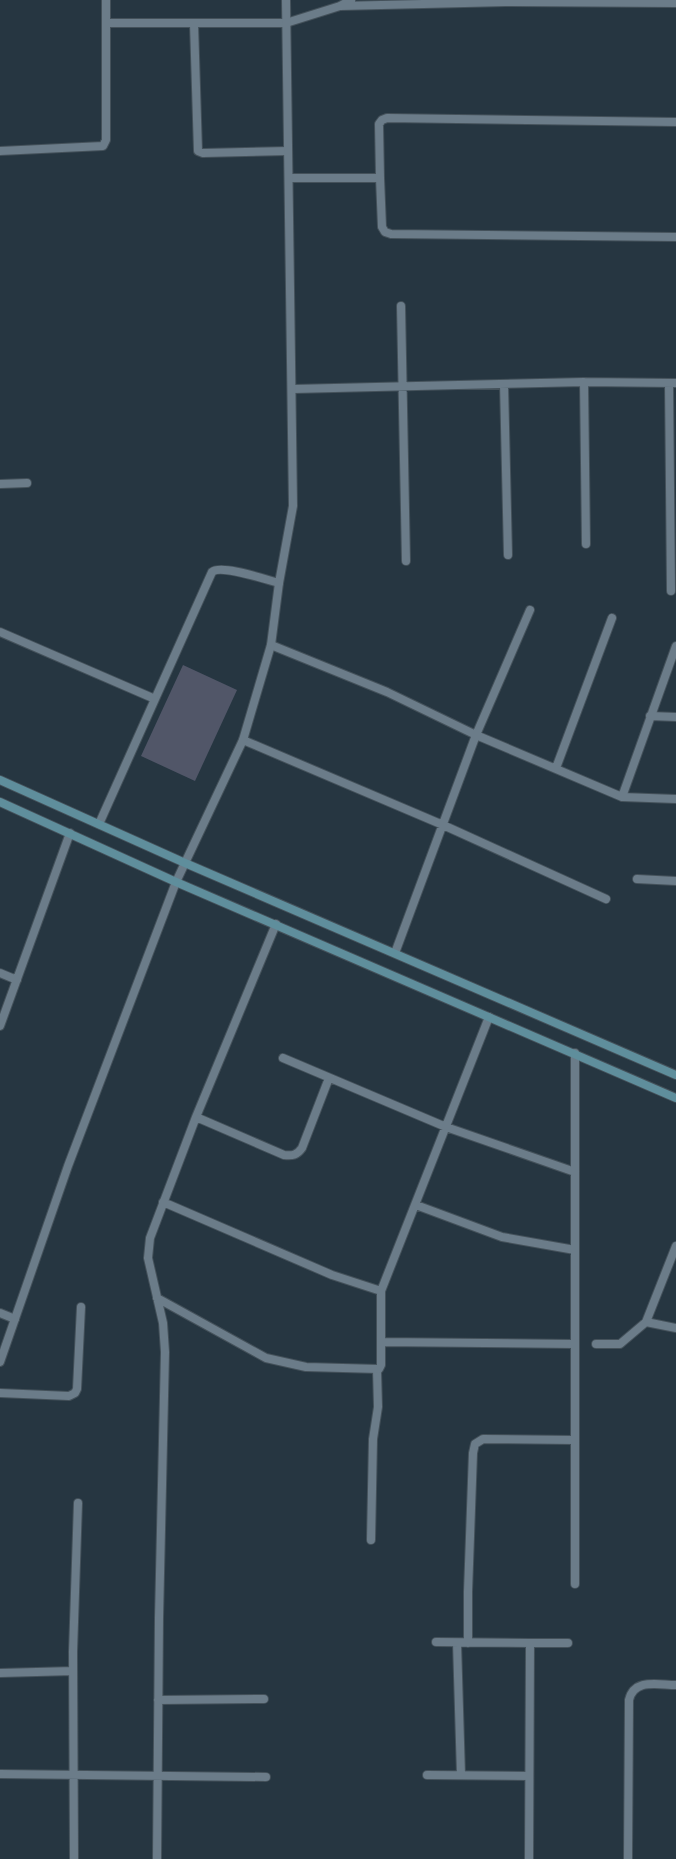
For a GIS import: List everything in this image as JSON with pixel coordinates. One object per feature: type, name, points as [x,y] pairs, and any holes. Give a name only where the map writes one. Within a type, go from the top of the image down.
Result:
[{"type":"main road","points":[[0,780],[185,863],[676,1075]]},
{"type":"main road","points":[[0,802],[176,882],[575,1053],[676,1098]]},
{"type":"street","points":[[0,151],[103,146],[106,140],[106,0]]},
{"type":"street","points":[[0,1362],[68,1166],[176,882],[244,740],[271,645],[279,583],[293,506],[293,389],[286,0]]},
{"type":"street","points":[[106,23],[286,23],[340,6],[351,0]]},
{"type":"street","points":[[340,6],[506,1],[676,3]]},
{"type":"street","points":[[194,24],[198,151],[203,153],[288,151]]},
{"type":"street","points":[[676,122],[387,118],[382,120],[379,124],[382,227],[385,232],[390,234],[676,237]]},
{"type":"street","points":[[290,178],[380,178]]},
{"type":"street","points":[[401,306],[404,386],[406,560]]},
{"type":"street","points":[[293,389],[584,382],[672,383],[671,591]]},
{"type":"street","points":[[584,382],[586,544]]},
{"type":"street","points":[[504,384],[508,555]]},
{"type":"street","points":[[0,484],[27,483]]},
{"type":"street","points":[[99,824],[212,572],[219,569],[224,569],[279,583]]},
{"type":"street","points":[[395,953],[476,735],[530,610]]},
{"type":"street","points":[[556,768],[612,618]]},
{"type":"street","points":[[0,632],[155,699]]},
{"type":"street","points":[[271,645],[387,692],[476,735],[622,797],[676,798]]},
{"type":"street","points":[[622,797],[676,646]]},
{"type":"street","points":[[650,716],[676,717]]},
{"type":"street","points":[[244,740],[443,825],[606,899]]},
{"type":"street","points":[[0,1026],[70,833]]},
{"type":"street","points":[[636,879],[676,881]]},
{"type":"street","points":[[157,1859],[158,1700],[165,1352],[163,1323],[148,1258],[148,1248],[163,1202],[196,1117],[276,924]]},
{"type":"street","points":[[0,973],[17,980]]},
{"type":"street","points":[[371,1540],[373,1440],[378,1406],[377,1370],[381,1365],[381,1291],[489,1017]]},
{"type":"street","points":[[575,1053],[575,1584]]},
{"type":"street","points":[[282,1058],[446,1127],[575,1172]]},
{"type":"street","points":[[196,1117],[284,1155],[292,1156],[297,1154],[302,1148],[329,1078]]},
{"type":"street","points":[[163,1202],[332,1275],[381,1291]]},
{"type":"street","points":[[416,1205],[502,1237],[575,1250]]},
{"type":"street","points":[[596,1344],[620,1344],[646,1322],[676,1246]]},
{"type":"street","points":[[157,1298],[266,1358],[306,1368],[377,1370]]},
{"type":"street","points":[[0,1393],[69,1396],[75,1393],[77,1389],[81,1307]]},
{"type":"street","points":[[0,1313],[15,1319]]},
{"type":"street","points":[[646,1322],[676,1328]]},
{"type":"street","points":[[381,1342],[574,1344]]},
{"type":"street","points":[[468,1643],[468,1592],[473,1453],[475,1444],[483,1440],[574,1440]]},
{"type":"street","points":[[74,1859],[73,1671],[78,1503]]},
{"type":"street","points":[[436,1642],[568,1643]]},
{"type":"street","points":[[457,1643],[461,1775]]},
{"type":"street","points":[[529,1859],[530,1643]]},
{"type":"street","points":[[0,1673],[73,1671]]},
{"type":"street","points":[[628,1859],[628,1700],[630,1694],[636,1686],[676,1685]]},
{"type":"street","points":[[158,1700],[264,1699]]},
{"type":"street","points":[[0,1774],[266,1777]]},
{"type":"street","points":[[427,1775],[529,1776]]},
{"type":"building","points":[[183,665],[237,690],[195,781],[141,756]]}]
